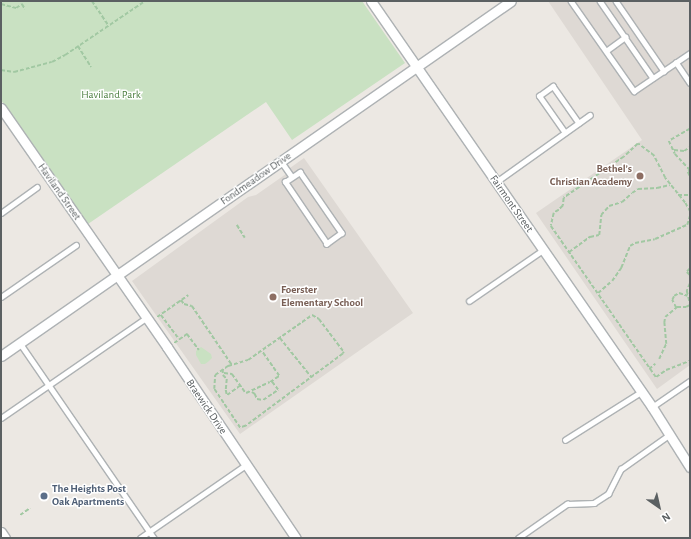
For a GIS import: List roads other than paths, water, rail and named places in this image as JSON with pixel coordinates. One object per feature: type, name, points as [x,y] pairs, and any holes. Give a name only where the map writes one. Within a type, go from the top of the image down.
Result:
[{"type":"street","name":"Fairmont Street","points":[[371,1],[652,407],[690,467]]},
{"type":"street","name":"Fondmeadow Drive","points":[[2,354],[511,1]]},
{"type":"street","name":"Haviland Street","points":[[1,108],[116,276]]},
{"type":"street","name":"Braewick Drive","points":[[116,276],[167,347],[296,538]]},
{"type":"street","points":[[1,532],[5,538]]},
{"type":"lane","points":[[571,1],[634,91],[690,53]]},
{"type":"lane","points":[[600,1],[653,78]]},
{"type":"lane","points":[[616,1],[664,71]]},
{"type":"lane","points":[[606,51],[625,37]]},
{"type":"lane","points":[[676,62],[690,82]]},
{"type":"lane","points":[[565,133],[539,96],[553,86],[579,123]]},
{"type":"lane","points":[[496,182],[590,115]]},
{"type":"lane","points":[[281,161],[292,178]]},
{"type":"lane","points":[[300,172],[342,233],[327,244],[285,182],[292,178],[300,172]]},
{"type":"lane","points":[[1,213],[37,188]]},
{"type":"lane","points":[[1,297],[76,245]]},
{"type":"lane","points":[[469,301],[543,250]]},
{"type":"lane","points":[[1,418],[148,320]]},
{"type":"lane","points":[[20,342],[154,538]]},
{"type":"lane","points":[[652,407],[690,381]]},
{"type":"lane","points":[[565,440],[641,392]]},
{"type":"lane","points":[[518,538],[567,504],[594,503],[608,494],[621,469],[669,435]]},
{"type":"lane","points":[[140,538],[246,466]]},
{"type":"place","name":"Bethel’s Christian Academy","points":[[640,176]]},
{"type":"place","name":"Foerster Elementary School","points":[[273,297]]},
{"type":"place","name":"The Heights Post Oak Apartments","points":[[44,496]]},
{"type":"park label","name":"Haviland Park","points":[[111,95]]}]
